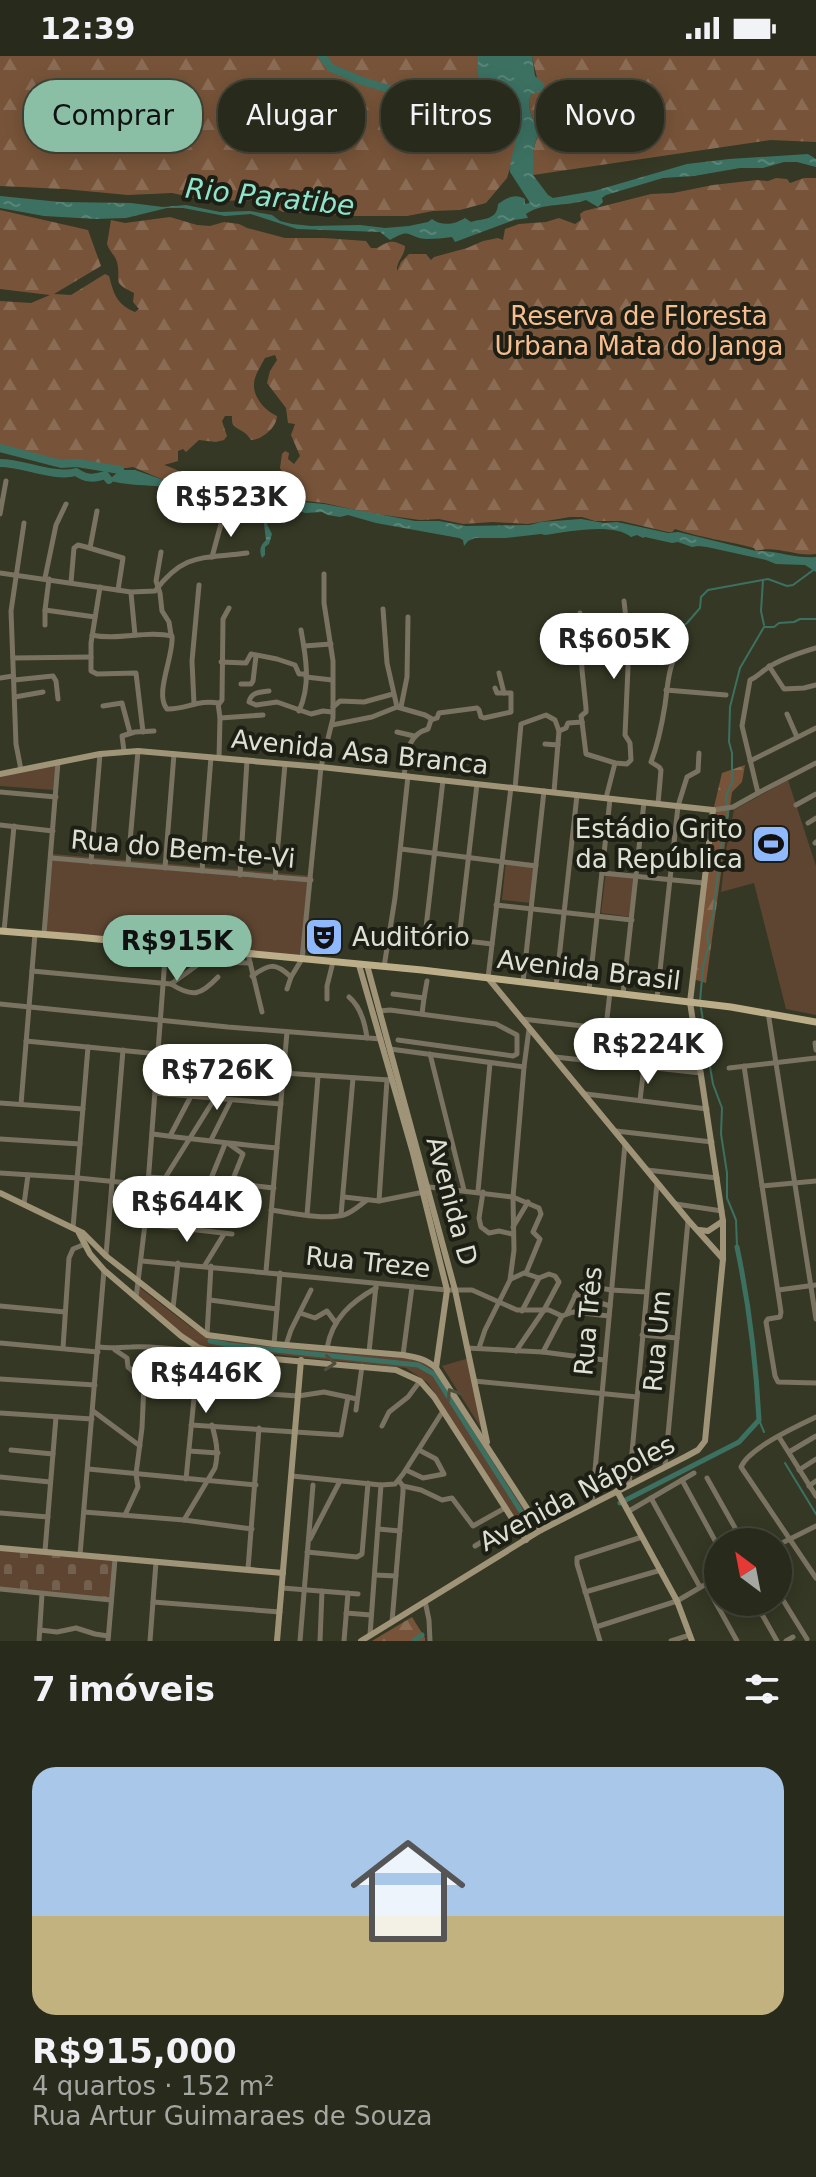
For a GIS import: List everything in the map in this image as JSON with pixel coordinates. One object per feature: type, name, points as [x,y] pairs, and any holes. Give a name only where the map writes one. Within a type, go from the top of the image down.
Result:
[{"type":"main road","name":"Avenida Brasil","points":[[1,932],[166,945],[488,978],[768,1012],[816,1022]]},
{"type":"street","points":[[0,514],[6,481]]},
{"type":"street","points":[[45,625],[47,578],[56,525],[66,504]]},
{"type":"street","points":[[90,548],[97,511]]},
{"type":"street","points":[[212,557],[224,513]]},
{"type":"street","points":[[21,770],[16,744],[11,611],[24,523]]},
{"type":"street","points":[[71,582],[74,548],[78,545],[123,558],[118,590]]},
{"type":"street","points":[[161,552],[157,589],[162,611],[170,626],[172,647],[162,700],[167,709],[173,710],[194,704],[216,702],[219,705]]},
{"type":"street","points":[[0,573],[148,593],[157,589],[166,576],[180,565],[194,559],[247,553]]},
{"type":"street","points":[[287,989],[302,959],[321,767],[332,725],[333,661],[324,603],[324,574]]},
{"type":"street","points":[[194,704],[192,661],[199,585]]},
{"type":"street","points":[[100,587],[92,635],[91,668],[94,674],[136,673],[143,732]]},
{"type":"street","points":[[131,592],[135,635]]},
{"type":"street","points":[[580,613],[586,708],[581,716],[585,753],[627,764],[631,760],[630,743],[625,735],[629,645],[624,601]]},
{"type":"street","points":[[202,871],[222,700],[223,619],[229,608]]},
{"type":"street","points":[[383,609],[387,663],[399,707]]},
{"type":"street","points":[[45,610],[95,617]]},
{"type":"street","points":[[399,707],[407,677],[408,617]]},
{"type":"street","points":[[299,711],[306,694],[301,630]]},
{"type":"street","points":[[92,635],[108,638],[169,635]]},
{"type":"street","points":[[304,646],[331,644]]},
{"type":"street","points":[[658,804],[661,770],[651,762],[673,661],[684,644]]},
{"type":"street","points":[[758,793],[742,726],[750,680],[769,666],[816,648]]},
{"type":"street","points":[[221,662],[244,663],[250,654],[296,665],[299,674],[332,680]]},
{"type":"street","points":[[241,684],[251,684],[253,681],[256,656]]},
{"type":"street","points":[[13,658],[91,657]]},
{"type":"street","points":[[769,666],[784,689],[816,685]]},
{"type":"street","points":[[499,673],[504,693]]},
{"type":"street","points":[[0,678],[53,676],[58,699]]},
{"type":"street","points":[[384,967],[401,849],[408,747],[414,736],[428,729],[432,719],[441,712],[477,708],[484,718],[510,713],[513,710],[511,694],[496,693],[495,688]]},
{"type":"street","points":[[666,690],[726,695]]},
{"type":"street","points":[[269,691],[255,694],[249,702],[256,705],[277,702],[311,714],[332,710],[340,701],[364,702],[393,694]]},
{"type":"street","points":[[15,697],[43,692]]},
{"type":"street","points":[[103,706],[122,703],[130,733]]},
{"type":"street","points":[[332,725],[372,717],[399,707],[432,719]]},
{"type":"street","points":[[787,714],[797,737]]},
{"type":"street","points":[[220,718],[263,715]]},
{"type":"street","points":[[554,792],[559,731],[553,717],[540,715],[521,724],[488,978],[723,1259]]},
{"type":"street","points":[[559,731],[566,728],[568,723],[582,722]]},
{"type":"street","points":[[750,761],[815,728],[816,736]]},
{"type":"street","points":[[124,751],[122,737],[130,733],[154,731]]},
{"type":"street","points":[[397,732],[414,736]]},
{"type":"street","points":[[545,744],[558,745]]},
{"type":"street","points":[[128,864],[138,751]]},
{"type":"street","name":"Avenida Asa Branca","points":[[0,774],[100,754],[138,751],[513,787],[678,806],[712,813]]},
{"type":"street","points":[[657,998],[678,806],[687,777],[698,771],[699,753]]},
{"type":"street","points":[[91,862],[100,754]]},
{"type":"street","points":[[165,868],[174,754]]},
{"type":"street","points":[[240,875],[247,760]]},
{"type":"street","points":[[44,934],[58,762]]},
{"type":"street","points":[[589,990],[608,798],[615,763]]},
{"type":"street","points":[[723,1259],[723,1211],[693,1002],[712,813],[733,807],[816,763]]},
{"type":"street","points":[[275,878],[285,764]]},
{"type":"street","points":[[425,936],[443,780]]},
{"type":"street","points":[[459,939],[477,784]]},
{"type":"street","points":[[523,982],[544,791]]},
{"type":"street","points":[[0,792],[56,797]]},
{"type":"street","points":[[796,805],[816,794]]},
{"type":"street","points":[[556,986],[577,795]]},
{"type":"street","points":[[623,994],[644,802]]},
{"type":"street","points":[[808,823],[816,818]]},
{"type":"street","points":[[0,825],[53,831]]},
{"type":"street","points":[[1,932],[14,826]]},
{"type":"street","points":[[401,849],[536,866]]},
{"type":"street","name":"Rua do Bem-te-Vi","points":[[51,858],[311,880]]},
{"type":"street","points":[[0,859],[11,860]]},
{"type":"street","points":[[602,873],[704,883]]},
{"type":"street","points":[[0,894],[8,894]]},
{"type":"street","points":[[496,905],[632,920]]},
{"type":"street","points":[[389,932],[492,944]]},
{"type":"street","points":[[21,1104],[35,934]]},
{"type":"street","points":[[136,1298],[142,1261],[166,945]]},
{"type":"street","points":[[248,954],[262,1012]]},
{"type":"street","points":[[171,984],[205,956]]},
{"type":"street","points":[[213,962],[250,963]]},
{"type":"street","points":[[327,999],[333,962]]},
{"type":"street","name":"Avenida D","points":[[363,965],[390,1049],[467,1348],[489,1450]]},
{"type":"street","points":[[252,976],[263,968],[273,966],[291,977]]},
{"type":"street","points":[[32,971],[171,984],[188,993],[204,990],[218,977]]},
{"type":"street","points":[[422,1014],[427,981]]},
{"type":"street","points":[[501,995],[511,981]]},
{"type":"street","points":[[602,1062],[610,992]]},
{"type":"street","points":[[393,994],[424,998]]},
{"type":"street","points":[[349,997],[361,1013],[367,1038]]},
{"type":"street","points":[[0,1004],[381,1039]]},
{"type":"street","points":[[377,1011],[390,1010],[501,1025],[518,1036],[517,1054],[513,1056],[398,1040]]},
{"type":"street","name":"Avenida D","points":[[377,1011],[390,1080],[416,1152]]},
{"type":"street","points":[[768,1012],[814,1286],[816,1319]]},
{"type":"street","points":[[522,1019],[696,1039]]},
{"type":"street","points":[[479,1348],[510,1280],[514,1250],[513,1197],[530,1029]]},
{"type":"street","points":[[266,1271],[287,1032]]},
{"type":"street","points":[[640,1100],[648,1033]]},
{"type":"street","points":[[26,1041],[159,1054]]},
{"type":"street","points":[[88,1047],[76,1229],[90,1254],[104,1270],[198,1350]]},
{"type":"street","points":[[390,1049],[524,1067]]},
{"type":"street","points":[[104,1254],[123,1050]]},
{"type":"street","points":[[430,1054],[464,1190]]},
{"type":"street","points":[[555,1057],[701,1073]]},
{"type":"street","points":[[729,1068],[816,1058]]},
{"type":"street","points":[[490,1063],[479,1218],[481,1227],[489,1233],[512,1231]]},
{"type":"street","points":[[744,1066],[781,1315],[766,1322],[776,1379],[816,1383]]},
{"type":"street","points":[[283,1073],[390,1080],[379,1201]]},
{"type":"street","points":[[157,1078],[176,1088],[182,1086],[189,1074]]},
{"type":"street","points":[[307,1215],[318,1076]]},
{"type":"street","points":[[341,1215],[353,1078]]},
{"type":"street","points":[[155,1093],[281,1104]]},
{"type":"street","points":[[586,1094],[707,1109]]},
{"type":"street","points":[[170,1136],[191,1096]]},
{"type":"street","points":[[165,1179],[216,1097]]},
{"type":"street","points":[[211,1140],[231,1100]]},
{"type":"street","points":[[0,1103],[83,1109]]},
{"type":"street","points":[[616,1131],[712,1142]]},
{"type":"street","points":[[152,1134],[277,1148]]},
{"type":"street","points":[[0,1139],[80,1144]]},
{"type":"street","name":"Rua Três","points":[[592,1503],[625,1143]]},
{"type":"street","points":[[210,1181],[227,1144]]},
{"type":"street","points":[[227,1144],[243,1154],[231,1184]]},
{"type":"street","points":[[647,1170],[717,1178]]},
{"type":"street","points":[[0,1173],[148,1185]]},
{"type":"street","points":[[24,1204],[28,1175]]},
{"type":"street","points":[[148,1177],[274,1188]]},
{"type":"street","points":[[762,1186],[816,1181]]},
{"type":"street","points":[[629,1485],[657,1183]]},
{"type":"street","points":[[344,1197],[379,1201],[426,1190],[464,1190],[528,1202],[539,1208],[541,1214],[533,1232],[540,1239],[526,1273],[510,1280]]},
{"type":"street","points":[[0,1193],[83,1233],[138,1282],[207,1335],[423,1359],[436,1368],[541,1530]]},
{"type":"street","points":[[271,1210],[307,1215],[341,1215],[367,1200]]},
{"type":"street","points":[[512,1231],[528,1202]]},
{"type":"street","points":[[675,1204],[723,1211]]},
{"type":"street","name":"Rua Um","points":[[665,1467],[688,1220]]},
{"type":"street","points":[[696,1228],[708,1231],[723,1221]]},
{"type":"street","points":[[145,1224],[232,1234]]},
{"type":"street","points":[[207,1335],[210,1300],[208,1266],[224,1234]]},
{"type":"street","points":[[85,1244],[104,1254]]},
{"type":"street","points":[[63,1348],[69,1258],[73,1249],[85,1244]]},
{"type":"street","name":"Avenida Nápoles","points":[[361,1641],[541,1530],[698,1450],[705,1441],[723,1259]]},
{"type":"street","name":"Rua Treze","points":[[142,1261],[266,1271],[376,1286],[472,1290],[522,1311]]},
{"type":"street","points":[[172,1309],[178,1263]]},
{"type":"street","points":[[112,1276],[121,1275],[120,1267]]},
{"type":"street","points":[[80,1555],[104,1270]]},
{"type":"street","points":[[274,1344],[280,1273]]},
{"type":"street","points":[[526,1273],[539,1278]]},
{"type":"street","points":[[516,1351],[544,1310],[559,1282],[553,1275],[545,1275],[539,1278],[522,1311],[544,1310],[564,1314],[580,1312],[609,1316]]},
{"type":"street","points":[[327,1348],[331,1331],[352,1302],[376,1286]]},
{"type":"street","points":[[369,1352],[376,1286]]},
{"type":"street","points":[[778,1290],[814,1286]]},
{"type":"street","points":[[403,1355],[412,1287]]},
{"type":"street","points":[[543,1352],[580,1287],[646,1292]]},
{"type":"street","points":[[286,1345],[311,1290]]},
{"type":"street","points":[[436,1368],[451,1290]]},
{"type":"street","points":[[575,1295],[610,1306]]},
{"type":"street","points":[[210,1300],[277,1309]]},
{"type":"street","points":[[0,1306],[65,1312]]},
{"type":"street","points":[[300,1313],[315,1318],[327,1311],[336,1323]]},
{"type":"street","points":[[642,1335],[677,1338]]},
{"type":"street","points":[[526,1336],[529,1352]]},
{"type":"street","points":[[0,1343],[98,1350],[123,1347],[198,1350],[396,1370],[420,1381],[443,1411],[526,1540]]},
{"type":"street","points":[[153,1347],[194,1386],[298,1396],[324,1392],[357,1399]]},
{"type":"street","points":[[467,1348],[543,1352],[604,1360]]},
{"type":"street","points":[[115,1350],[127,1358],[128,1367],[144,1384],[136,1474],[138,1490],[125,1515]]},
{"type":"street","points":[[186,1479],[198,1350]]},
{"type":"street","points":[[277,1641],[301,1360]]},
{"type":"street","points":[[356,1410],[362,1366]]},
{"type":"street","points":[[0,1379],[95,1385]]},
{"type":"street","points":[[382,1426],[392,1408],[408,1397],[420,1381]]},
{"type":"street","points":[[474,1381],[637,1397]]},
{"type":"street","points":[[191,1425],[342,1435],[348,1397]]},
{"type":"street","points":[[93,1411],[140,1446]]},
{"type":"street","points":[[392,1622],[401,1483],[443,1411]]},
{"type":"street","points":[[0,1413],[92,1419]]},
{"type":"street","points":[[45,1551],[56,1417]]},
{"type":"street","points":[[781,1528],[741,1467],[748,1457],[816,1417]]},
{"type":"street","points":[[184,1520],[215,1468],[218,1453],[212,1425]]},
{"type":"street","points":[[248,1569],[259,1428]]},
{"type":"street","points":[[789,1452],[816,1436]]},
{"type":"street","points":[[779,1437],[816,1496]]},
{"type":"street","points":[[11,1450],[53,1454]]},
{"type":"street","points":[[406,1470],[423,1478],[444,1474],[436,1459],[419,1450]]},
{"type":"street","points":[[189,1451],[218,1453]]},
{"type":"street","points":[[799,1470],[816,1459]]},
{"type":"street","points":[[88,1469],[256,1485]]},
{"type":"street","points":[[629,1511],[694,1473]]},
{"type":"street","points":[[292,1476],[381,1485],[401,1483],[442,1500],[454,1499],[473,1526],[505,1508]]},
{"type":"street","points":[[0,1477],[50,1482]]},
{"type":"street","points":[[707,1478],[735,1528]]},
{"type":"street","points":[[682,1480],[708,1528]]},
{"type":"street","points":[[308,1543],[340,1481]]},
{"type":"street","points":[[809,1486],[816,1481]]},
{"type":"street","points":[[307,1552],[357,1557],[362,1554],[368,1483]]},
{"type":"street","points":[[300,1641],[313,1485]]},
{"type":"street","points":[[370,1636],[381,1485]]},
{"type":"street","points":[[618,1493],[677,1601],[691,1638],[671,1641]]},
{"type":"street","points":[[651,1498],[737,1641]]},
{"type":"street","points":[[84,1512],[252,1529]]},
{"type":"street","points":[[0,1513],[48,1517]]},
{"type":"street","points":[[475,1546],[514,1522]]},
{"type":"street","points":[[792,1538],[816,1526]]},
{"type":"street","points":[[378,1529],[400,1531]]},
{"type":"street","points":[[600,1641],[577,1558],[642,1537]]},
{"type":"street","points":[[792,1544],[816,1578]]},
{"type":"street","points":[[0,1548],[283,1573]]},
{"type":"street","points":[[40,1630],[57,1632],[76,1628],[108,1638],[115,1559]]},
{"type":"street","points":[[150,1641],[156,1562]]},
{"type":"street","points":[[585,1592],[661,1570]]},
{"type":"street","points":[[375,1575],[396,1576]]},
{"type":"street","points":[[596,1627],[677,1601],[703,1586]]},
{"type":"street","points":[[282,1588],[358,1594]]},
{"type":"street","points":[[0,1589],[111,1600]]},
{"type":"street","points":[[320,1641],[322,1591]]},
{"type":"street","points":[[344,1641],[348,1593]]},
{"type":"street","points":[[39,1641],[42,1594]]},
{"type":"street","points":[[425,1601],[430,1641]]},
{"type":"street","points":[[153,1602],[280,1612]]},
{"type":"street","points":[[346,1613],[371,1615]]},
{"type":"street","points":[[792,1615],[807,1639]]},
{"type":"street","points":[[763,1616],[777,1641]]},
{"type":"street","points":[[786,1641],[793,1637]]},
{"type":"green space","points":[[0,56],[478,56],[479,80],[381,80],[381,152],[515,152],[507,178],[486,203],[460,210],[407,216],[283,212],[256,200],[209,201],[172,193],[128,195],[0,186]]},
{"type":"green space","points":[[532,56],[816,56],[816,142],[771,140],[533,175],[536,141],[536,152],[664,152],[664,80],[537,78]]},
{"type":"green space","points":[[536,92],[536,128],[530,111],[532,94]]},
{"type":"green space","name":"Reserva de Floresta Urbana Mata do Janga","points":[[816,178],[816,554],[771,549],[756,551],[675,529],[668,532],[621,521],[570,517],[528,524],[463,524],[369,513],[298,500],[288,496],[291,488],[280,468],[285,451],[294,464],[300,456],[291,435],[295,424],[288,423],[286,408],[267,383],[277,360],[275,355],[265,358],[254,384],[255,394],[261,403],[277,416],[272,428],[251,440],[234,425],[232,416],[225,416],[222,421],[227,436],[224,440],[199,440],[186,452],[183,449],[178,451],[178,461],[164,465],[181,473],[188,483],[166,481],[133,467],[119,469],[107,465],[59,463],[0,447],[0,301],[31,303],[50,295],[0,289],[0,210],[88,230],[101,266],[54,294],[71,295],[105,274],[109,276],[120,302],[135,312],[139,309],[133,302],[134,293],[119,283],[117,262],[107,244],[111,220],[125,223],[170,217],[210,226],[224,222],[285,238],[366,241],[371,248],[393,242],[405,246],[397,271],[409,254],[426,254],[431,260],[483,241],[503,240],[505,229],[519,224],[559,218],[575,224],[581,220],[580,214],[584,211],[651,194],[787,179],[790,183]]},
{"type":"green space","points":[[56,762],[54,790],[0,786],[0,774]]},
{"type":"green space","points":[[745,765],[742,782],[732,792],[706,983],[693,979],[714,807],[722,773]]},
{"type":"green space","points":[[788,780],[816,866],[816,1015],[786,1009],[754,883],[721,892],[734,810]]},
{"type":"green space","points":[[53,854],[313,876],[305,958],[45,934]]},
{"type":"green space","points":[[506,860],[536,863],[531,903],[502,900]]},
{"type":"green space","points":[[606,871],[636,874],[631,917],[601,913]]},
{"type":"green space","points":[[139,1287],[192,1328],[209,1337],[419,1359],[432,1367],[536,1526],[524,1533],[428,1383],[406,1368],[206,1347],[189,1342],[139,1299]]},
{"type":"green space","points":[[469,1358],[483,1431],[442,1366]]},
{"type":"green space","points":[[0,1548],[115,1559],[111,1600],[0,1589]]},
{"type":"green space","points":[[412,1617],[425,1641],[372,1641]]},
{"type":"water","name":"Rio Paratibe","points":[[478,56],[532,56],[535,76],[540,80],[536,80],[536,93],[529,100],[536,128],[533,175],[553,198],[594,191],[687,164],[729,159],[808,154],[816,159],[816,167],[784,162],[763,168],[663,178],[606,195],[598,207],[586,200],[540,208],[526,214],[528,218],[514,220],[455,242],[452,237],[426,239],[406,233],[390,240],[380,232],[297,229],[251,214],[225,216],[183,208],[167,208],[126,218],[96,219],[44,216],[0,208],[0,196],[163,207],[186,205],[220,212],[250,211],[272,215],[292,224],[385,228],[409,226],[432,219],[449,224],[465,218],[471,222],[489,218],[498,204],[511,197],[518,196],[525,199],[525,204],[530,203],[510,172],[513,152],[520,152],[520,80],[479,80]]},
{"type":"water","points":[[120,470],[135,470],[172,483],[220,489],[235,486],[236,490],[258,496],[286,496],[302,502],[415,521],[466,526],[530,525],[581,519],[617,522],[668,533],[678,532],[756,551],[816,557],[816,572],[805,565],[776,564],[707,547],[692,547],[637,535],[631,537],[613,530],[475,538],[464,546],[459,538],[348,515],[340,517],[294,509],[272,510],[267,524],[272,534],[262,558],[260,550],[266,540],[264,524],[267,504],[229,496],[187,494],[182,488],[173,490],[109,480]]},
{"type":"waterway","points":[[322,56],[331,68],[381,87]]},
{"type":"waterway","points":[[0,448],[61,464],[77,463],[120,470]]},
{"type":"waterway","points":[[0,463],[58,473],[76,472],[90,478],[105,475],[109,480]]},
{"type":"waterway","points":[[648,664],[645,655],[654,636],[665,629],[687,623],[700,608],[701,597],[708,590],[768,579],[793,585],[816,568]]},
{"type":"waterway","points":[[763,580],[761,611],[764,625]]},
{"type":"waterway","points":[[700,1001],[723,838],[721,830],[728,815],[726,796],[732,783],[730,707],[740,668],[764,627],[800,619],[816,619]]},
{"type":"waterway","points":[[701,1008],[706,1022],[706,1044],[713,1084],[722,1108],[721,1134],[727,1198],[736,1220],[737,1247]]},
{"type":"waterway","points":[[620,1503],[739,1442],[759,1420],[751,1333],[737,1247]]},
{"type":"waterway","points":[[210,1341],[418,1365],[434,1374],[531,1527]]},
{"type":"waterway","points":[[759,1420],[764,1432]]},
{"type":"waterway","points":[[785,1463],[816,1514]]},
{"type":"waterway","points":[[414,1641],[422,1635]]},
{"type":"place","name":"Estádio Grito da República","points":[[771,844]]},
{"type":"place","name":"Auditório","points":[[324,937]]}]
